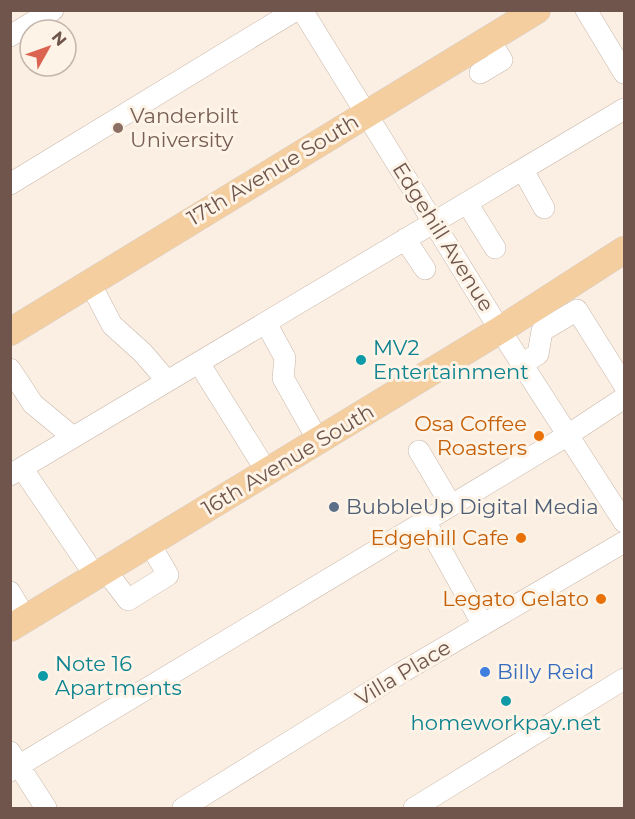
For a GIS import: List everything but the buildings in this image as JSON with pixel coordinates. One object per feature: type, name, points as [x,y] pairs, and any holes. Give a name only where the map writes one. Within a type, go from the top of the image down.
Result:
[{"type":"main road","name":"17th Avenue South","points":[[10,332],[537,10]]},
{"type":"main road","name":"16th Avenue South","points":[[18,623],[500,330],[536,321],[560,306],[624,250]]},
{"type":"street","points":[[10,36],[53,10]]},
{"type":"street","points":[[10,184],[296,10]]},
{"type":"street","name":"Edgehill Avenue","points":[[302,10],[500,330],[624,522]]},
{"type":"street","points":[[586,10],[624,73]]},
{"type":"street","points":[[480,73],[502,60],[489,39]]},
{"type":"street","points":[[150,544],[168,575],[128,600],[101,574],[16,472],[624,109]]},
{"type":"street","points":[[523,170],[544,208]]},
{"type":"street","points":[[467,203],[495,248]]},
{"type":"street","points":[[405,239],[425,269]]},
{"type":"street","points":[[90,283],[112,325],[143,353],[167,381]]},
{"type":"street","points":[[560,306],[577,310],[624,385]]},
{"type":"street","points":[[522,364],[538,354],[536,321]]},
{"type":"street","points":[[266,323],[285,358],[283,378],[319,442]]},
{"type":"street","points":[[199,363],[267,472]]},
{"type":"street","points":[[10,369],[33,404],[73,437]]},
{"type":"street","points":[[46,808],[14,763],[452,505],[568,435],[624,398]]},
{"type":"street","points":[[419,451],[452,505]]},
{"type":"street","points":[[425,521],[483,625]]},
{"type":"street","name":"Villa Place","points":[[183,808],[399,674],[624,542]]},
{"type":"street","points":[[10,592],[18,623]]},
{"type":"street","points":[[414,808],[624,679]]},
{"type":"place","name":"Vanderbilt University","points":[[118,128]]},
{"type":"place","name":"MV2 Entertainment","points":[[361,360]]},
{"type":"place","name":"Osa Coffee Roasters","points":[[539,436]]},
{"type":"place","name":"BubbleUp Digital Media","points":[[334,507]]},
{"type":"place","name":"Edgehill Cafe","points":[[521,538]]},
{"type":"place","name":"Legato Gelato","points":[[601,599]]},
{"type":"place","name":"Billy Reid","points":[[485,672]]},
{"type":"place","name":"Note 16 Apartments","points":[[43,676]]},
{"type":"place","name":"homeworkpay.net","points":[[506,701]]}]
